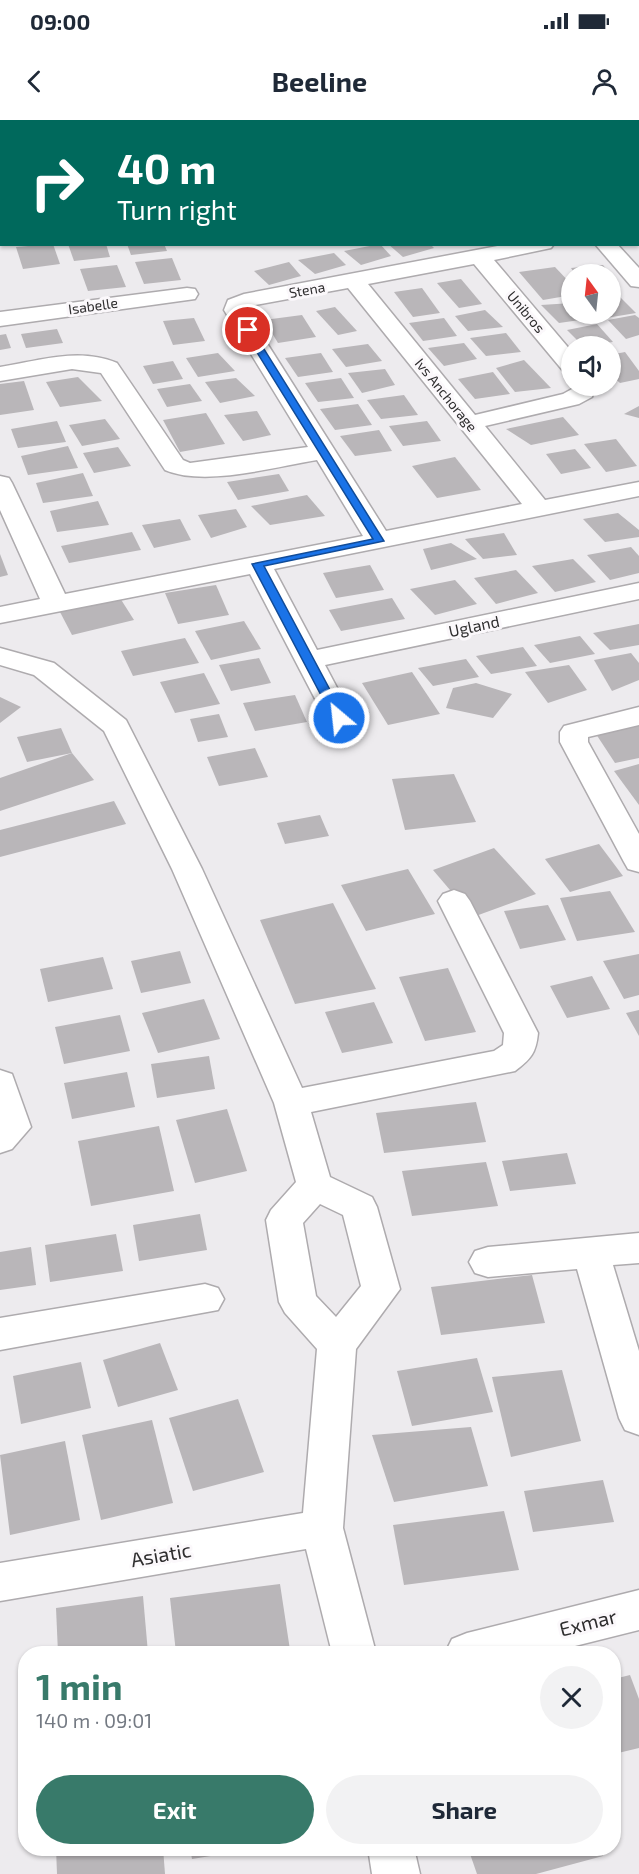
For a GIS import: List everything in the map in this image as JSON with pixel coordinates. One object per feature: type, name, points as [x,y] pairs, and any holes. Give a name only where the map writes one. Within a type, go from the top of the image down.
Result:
[{"type":"street","name":"Stena","points":[[379,541],[235,310],[236,305],[244,301],[534,246]]},
{"type":"street","points":[[610,250],[639,251]]},
{"type":"street","points":[[610,250],[639,280]]},
{"type":"street","name":"Unibros","points":[[480,257],[561,354]]},
{"type":"street","name":"Ivs Anchorage","points":[[354,281],[539,509]]},
{"type":"street","name":"Isabelle","points":[[1,316],[187,294]]},
{"type":"street","points":[[0,374],[84,362],[100,362],[110,368],[174,465],[186,470],[199,471],[324,452]]},
{"type":"street","points":[[469,423],[577,396]]},
{"type":"street","points":[[0,615],[639,489]]},
{"type":"street","points":[[2,494],[56,604]]},
{"type":"street","points":[[258,564],[339,718]]},
{"type":"street","name":"Ugland","points":[[309,660],[639,591]]},
{"type":"street","points":[[0,656],[44,669],[116,726],[188,869],[291,1103],[315,1185],[359,1207],[381,1289],[337,1344],[322,1528],[352,1646]]},
{"type":"street","points":[[636,850],[574,742],[574,732],[639,716]]},
{"type":"street","points":[[291,1103],[503,1062],[519,1051],[521,1033],[454,902]]},
{"type":"street","points":[[0,1083],[7,1134]]},
{"type":"street","points":[[315,1185],[284,1220],[298,1302],[337,1344]]},
{"type":"street","points":[[488,1262],[639,1248]]},
{"type":"street","points":[[591,1254],[639,1418]]},
{"type":"street","points":[[0,1334],[205,1299]]},
{"type":"street","name":"Asiatic","points":[[0,1582],[322,1528]]},
{"type":"street","name":"Exmar","points":[[495,1646],[639,1610]]},
{"type":"street","points":[[393,1856],[396,1874]]},
{"type":"building","points":[[54,246],[60,264],[23,269],[16,247]]},
{"type":"building","points":[[69,246],[107,246],[110,257],[74,261]]},
{"type":"building","points":[[128,246],[165,246],[167,251],[131,255]]},
{"type":"building","points":[[382,246],[391,256],[361,265],[344,251]]},
{"type":"building","points":[[390,246],[432,246],[434,248],[403,257]]},
{"type":"building","points":[[334,253],[346,265],[315,274],[298,260]]},
{"type":"building","points":[[172,258],[181,280],[144,284],[135,262]]},
{"type":"building","points":[[289,262],[301,276],[269,285],[254,271]]},
{"type":"building","points":[[117,265],[126,287],[88,291],[80,269]]},
{"type":"building","points":[[555,267],[561,273],[561,297],[543,300],[519,272]]},
{"type":"building","points":[[461,279],[482,304],[459,308],[437,283]]},
{"type":"building","points":[[422,288],[440,313],[413,317],[394,292]]},
{"type":"building","points":[[621,298],[636,313],[621,316]]},
{"type":"building","points":[[561,304],[561,323],[559,323],[541,305]]},
{"type":"building","points":[[335,307],[357,331],[338,335],[316,311]]},
{"type":"building","points":[[485,310],[503,327],[468,331],[455,316]]},
{"type":"building","points":[[302,315],[316,337],[278,343],[264,320]]},
{"type":"building","points":[[635,315],[639,318],[639,335],[626,339],[612,324],[621,324],[621,318]]},
{"type":"building","points":[[194,318],[205,341],[173,345],[163,321]]},
{"type":"building","points":[[444,318],[457,336],[423,341],[409,323]]},
{"type":"building","points":[[597,324],[608,336],[573,336],[567,330]]},
{"type":"building","points":[[57,329],[63,343],[26,348],[21,334]]},
{"type":"building","points":[[506,333],[521,352],[486,356],[470,338]]},
{"type":"building","points":[[6,334],[11,348],[0,350],[0,335]]},
{"type":"building","points":[[464,343],[477,359],[444,366],[428,348]]},
{"type":"building","points":[[368,344],[382,361],[346,367],[332,349]]},
{"type":"building","points":[[625,352],[639,371],[639,379],[621,383],[621,353]]},
{"type":"building","points":[[218,353],[235,371],[198,377],[186,358]]},
{"type":"building","points":[[321,353],[333,372],[298,377],[285,358]]},
{"type":"building","points":[[524,360],[551,388],[515,392],[496,368]]},
{"type":"building","points":[[173,361],[183,379],[153,384],[143,366]]},
{"type":"building","points":[[385,369],[395,385],[362,393],[348,373]]},
{"type":"building","points":[[493,372],[510,394],[475,399],[458,379]]},
{"type":"building","points":[[78,377],[102,401],[60,407],[46,382]]},
{"type":"building","points":[[236,378],[255,396],[220,403],[205,382]]},
{"type":"building","points":[[341,378],[354,398],[318,402],[305,383]]},
{"type":"building","points":[[24,381],[34,410],[0,415],[0,384]]},
{"type":"building","points":[[190,384],[202,401],[167,407],[157,389]]},
{"type":"building","points":[[404,395],[418,415],[381,419],[367,400]]},
{"type":"building","points":[[358,404],[372,425],[335,430],[320,409]]},
{"type":"building","points":[[639,406],[639,418],[624,414]]},
{"type":"building","points":[[257,411],[271,435],[243,441],[224,415]]},
{"type":"building","points":[[206,413],[225,444],[180,452],[163,420]]},
{"type":"building","points":[[563,417],[579,435],[531,445],[506,429]]},
{"type":"building","points":[[105,419],[120,439],[82,446],[69,425]]},
{"type":"building","points":[[57,421],[66,442],[18,448],[11,429]]},
{"type":"building","points":[[427,421],[441,441],[403,446],[389,426]]},
{"type":"building","points":[[379,430],[392,451],[355,456],[340,436]]},
{"type":"building","points":[[616,439],[637,466],[606,472],[584,444]]},
{"type":"building","points":[[68,446],[78,468],[28,475],[21,456]]},
{"type":"building","points":[[118,447],[131,466],[94,473],[83,453]]},
{"type":"building","points":[[575,449],[591,468],[561,474],[546,454]]},
{"type":"building","points":[[455,457],[481,490],[437,498],[412,466]]},
{"type":"building","points":[[83,473],[93,496],[43,503],[36,483]]},
{"type":"building","points":[[279,474],[289,491],[238,500],[227,482]]},
{"type":"building","points":[[307,495],[325,516],[270,525],[251,506]]},
{"type":"building","points":[[98,501],[109,525],[57,532],[50,511]]},
{"type":"building","points":[[236,509],[247,527],[211,538],[198,515]]},
{"type":"building","points":[[618,513],[639,530],[639,537],[605,542],[583,519]]},
{"type":"building","points":[[180,519],[191,540],[154,548],[142,525]]},
{"type":"building","points":[[132,532],[141,550],[69,563],[61,546]]},
{"type":"building","points":[[504,533],[517,555],[483,559],[465,539]]},
{"type":"building","points":[[451,543],[477,559],[431,570],[423,549]]},
{"type":"building","points":[[631,547],[639,556],[639,573],[610,580],[587,555]]},
{"type":"building","points":[[0,554],[8,575],[0,577]]},
{"type":"building","points":[[573,559],[596,582],[555,592],[532,566]]},
{"type":"building","points":[[370,565],[384,590],[336,598],[323,573]]},
{"type":"building","points":[[516,570],[538,593],[496,604],[474,578]]},
{"type":"building","points":[[455,580],[477,604],[435,615],[410,589]]},
{"type":"building","points":[[216,585],[229,615],[178,624],[165,593]]},
{"type":"building","points":[[120,598],[134,620],[72,635],[60,612]]},
{"type":"building","points":[[392,598],[405,619],[341,631],[329,610]]},
{"type":"building","points":[[244,621],[261,649],[211,660],[195,631]]},
{"type":"building","points":[[639,624],[639,645],[610,650],[593,633]]},
{"type":"building","points":[[580,636],[595,654],[550,663],[534,645]]},
{"type":"building","points":[[185,638],[199,663],[133,676],[121,651]]},
{"type":"building","points":[[523,647],[537,666],[491,674],[476,656]]},
{"type":"building","points":[[631,653],[639,663],[639,680],[612,691],[594,660]]},
{"type":"building","points":[[259,658],[271,683],[231,691],[219,665]]},
{"type":"building","points":[[466,659],[479,677],[433,686],[418,668]]},
{"type":"building","points":[[569,665],[587,690],[548,703],[525,672]]},
{"type":"building","points":[[412,672],[440,714],[388,725],[362,683]]},
{"type":"building","points":[[204,673],[220,704],[175,713],[160,682]]},
{"type":"building","points":[[476,683],[512,694],[493,718],[446,708],[453,688]]},
{"type":"building","points":[[295,695],[307,722],[255,731],[243,703]]},
{"type":"building","points":[[0,697],[21,707],[0,723]]},
{"type":"building","points":[[219,714],[228,737],[198,742],[190,719]]},
{"type":"building","points":[[639,725],[639,758],[615,763],[596,734]]},
{"type":"building","points":[[61,728],[72,753],[27,762],[17,737]]},
{"type":"building","points":[[255,748],[268,777],[219,786],[207,757]]},
{"type":"building","points":[[72,753],[94,780],[0,811],[0,778]]},
{"type":"building","points":[[639,764],[639,805],[614,771]]},
{"type":"building","points":[[454,774],[476,822],[405,830],[392,779]]},
{"type":"building","points":[[114,801],[126,824],[0,857],[0,830]]},
{"type":"building","points":[[320,815],[329,836],[285,844],[277,823]]},
{"type":"building","points":[[599,844],[623,876],[570,892],[545,859]]},
{"type":"building","points":[[494,848],[536,894],[473,917],[433,870]]},
{"type":"building","points":[[408,869],[435,914],[366,931],[341,885]]},
{"type":"building","points":[[610,891],[635,932],[577,941],[560,898]]},
{"type":"building","points":[[333,903],[376,989],[295,1004],[260,920]]},
{"type":"building","points":[[548,905],[566,940],[520,949],[504,911]]},
{"type":"building","points":[[180,951],[191,983],[141,993],[131,961]]},
{"type":"building","points":[[639,954],[639,995],[624,999],[603,961]]},
{"type":"building","points":[[103,957],[113,989],[48,1002],[40,969]]},
{"type":"building","points":[[448,968],[476,1032],[425,1041],[399,977]]},
{"type":"building","points":[[592,976],[610,1009],[567,1018],[550,986]]},
{"type":"building","points":[[204,999],[220,1039],[158,1053],[142,1013]]},
{"type":"building","points":[[374,1002],[393,1043],[342,1053],[325,1012]]},
{"type":"building","points":[[639,1010],[639,1036],[626,1013]]},
{"type":"building","points":[[120,1015],[130,1051],[64,1064],[55,1027]]},
{"type":"building","points":[[209,1056],[215,1089],[157,1098],[151,1064]]},
{"type":"building","points":[[127,1072],[135,1107],[72,1119],[64,1083]]},
{"type":"building","points":[[476,1102],[486,1142],[384,1153],[376,1113]]},
{"type":"building","points":[[227,1109],[247,1171],[195,1183],[176,1120]]},
{"type":"building","points":[[159,1126],[174,1191],[91,1206],[78,1141]]},
{"type":"building","points":[[567,1153],[576,1184],[510,1191],[502,1161]]},
{"type":"building","points":[[486,1162],[498,1206],[412,1216],[402,1171]]},
{"type":"building","points":[[200,1214],[207,1250],[139,1261],[133,1225]]},
{"type":"building","points":[[116,1234],[123,1271],[50,1282],[45,1245]]},
{"type":"building","points":[[31,1247],[36,1285],[0,1290],[0,1252]]},
{"type":"building","points":[[532,1275],[545,1323],[441,1335],[431,1287]]},
{"type":"building","points":[[160,1343],[178,1390],[118,1407],[103,1360]]},
{"type":"building","points":[[477,1358],[493,1412],[412,1426],[397,1371]]},
{"type":"building","points":[[81,1362],[91,1408],[21,1424],[13,1376]]},
{"type":"building","points":[[562,1370],[581,1441],[511,1457],[492,1377]]},
{"type":"building","points":[[238,1399],[264,1472],[193,1491],[169,1418]]},
{"type":"building","points":[[152,1420],[173,1503],[101,1520],[82,1435]]},
{"type":"building","points":[[471,1427],[488,1486],[394,1502],[372,1435]]},
{"type":"building","points":[[65,1441],[80,1520],[10,1535],[0,1455]]},
{"type":"building","points":[[603,1480],[614,1522],[533,1532],[524,1491]]},
{"type":"building","points":[[504,1511],[519,1570],[404,1585],[393,1525]]},
{"type":"building","points":[[280,1584],[289,1646],[175,1646],[170,1598]]},
{"type":"building","points":[[143,1596],[147,1646],[58,1646],[56,1608]]},
{"type":"building","points":[[630,1675],[639,1699],[639,1748],[621,1752],[621,1677]]},
{"type":"building","points":[[56,1856],[164,1856],[165,1874],[57,1874]]},
{"type":"building","points":[[191,1856],[211,1856],[192,1859]]},
{"type":"building","points":[[471,1856],[603,1856],[536,1874],[477,1874]]},
{"type":"route","points":[[248,330],[379,541],[258,564],[339,718]]}]
